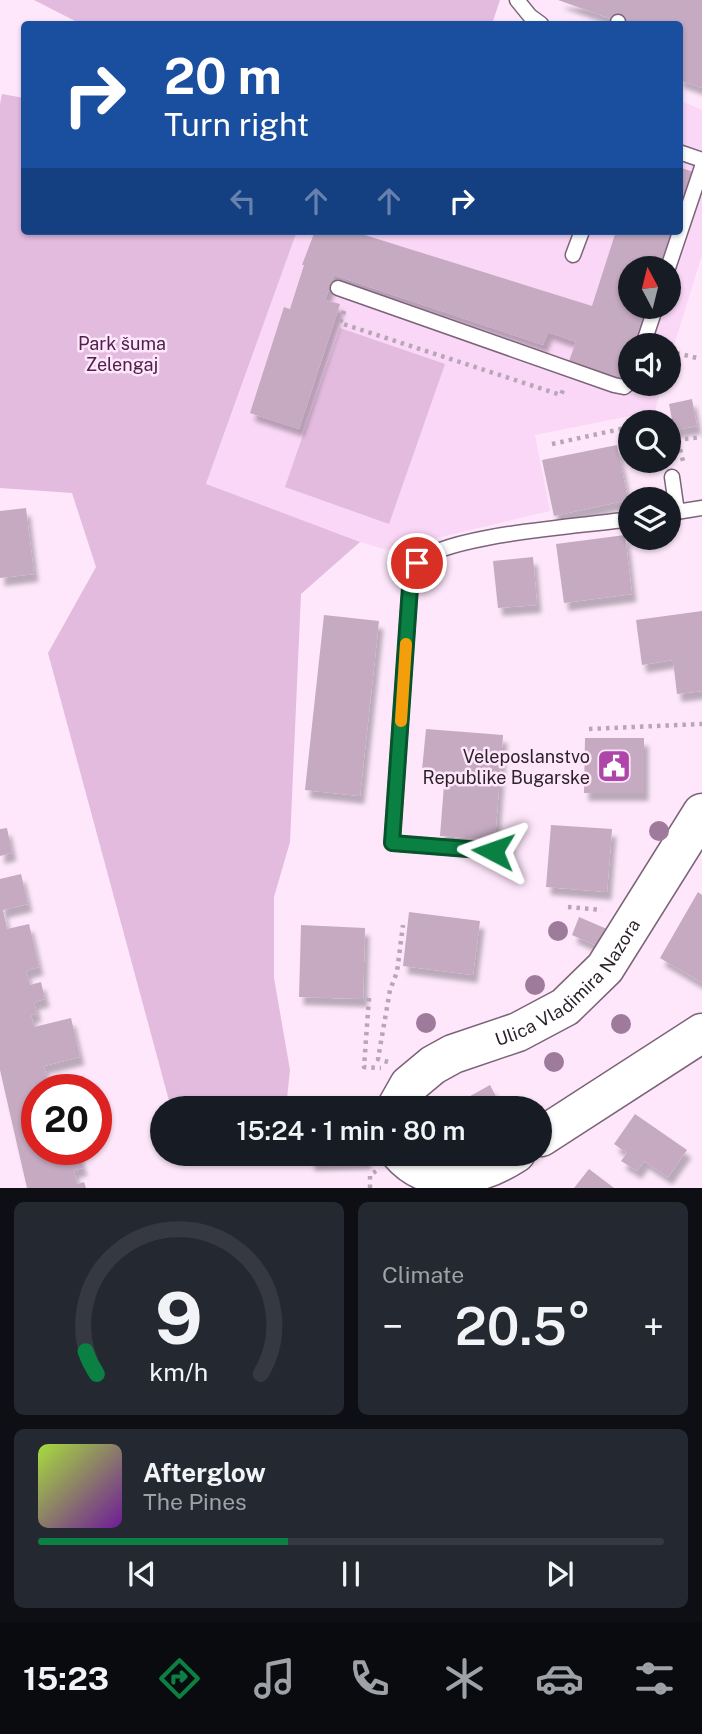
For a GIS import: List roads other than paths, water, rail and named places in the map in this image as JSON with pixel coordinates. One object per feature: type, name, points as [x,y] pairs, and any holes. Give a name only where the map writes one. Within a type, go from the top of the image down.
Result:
[{"type":"street","name":"Ulica Vladimira Nazora","points":[[403,1096],[409,1085],[433,1065],[453,1054],[518,1032],[565,1007],[605,968],[702,813]]},
{"type":"street","points":[[552,1130],[702,1033]]},
{"type":"street","points":[[411,1166],[424,1176],[443,1182],[467,1179],[492,1166]]},
{"type":"lane","points":[[517,0],[537,21]]},
{"type":"lane","points":[[683,153],[702,160]]},
{"type":"lane","points":[[683,223],[702,167]]},
{"type":"lane","points":[[573,255],[580,235]]},
{"type":"lane","points":[[672,256],[679,235]]},
{"type":"lane","points":[[344,290],[618,386]]},
{"type":"lane","points":[[671,477],[672,487]]},
{"type":"lane","points":[[681,512],[702,508]]},
{"type":"lane","points":[[493,851],[392,843],[411,573],[417,563],[440,550],[491,537],[618,521]]},
{"type":"place","name":"Veleposlanstvo Republike Bugarske","points":[[614,766]]},
{"type":"park label","name":"Park šuma Zelengaj","points":[[122,353]]}]
